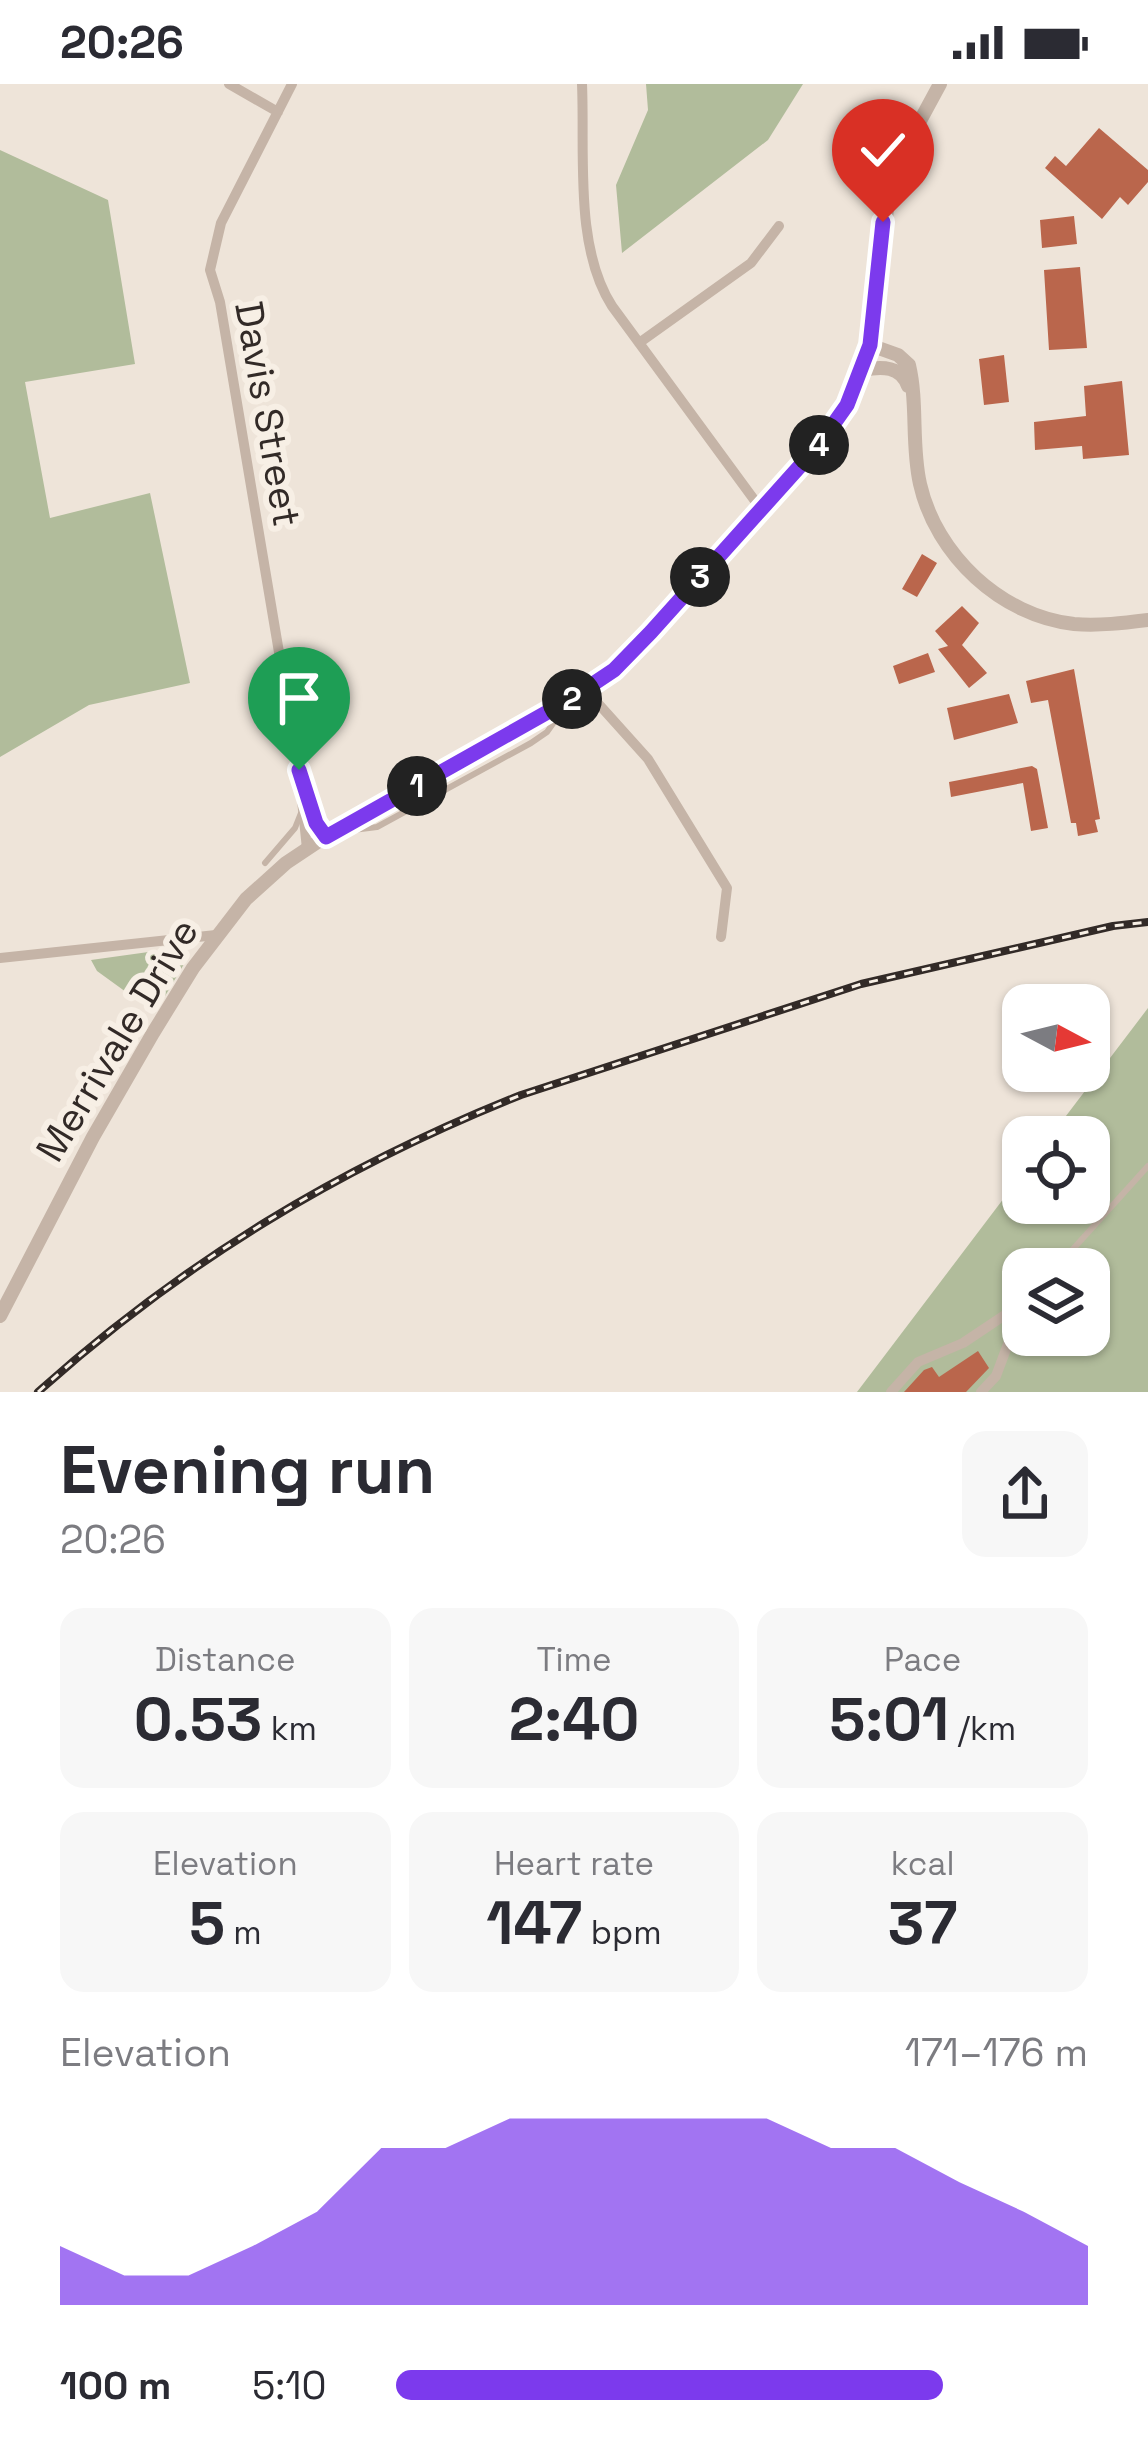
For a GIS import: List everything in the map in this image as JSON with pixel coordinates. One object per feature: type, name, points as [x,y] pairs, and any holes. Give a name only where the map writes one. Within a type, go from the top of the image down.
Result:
[{"type":"street","points":[[229,84],[278,112]]},
{"type":"street","name":"Davis Street","points":[[292,84],[221,223],[210,270],[220,302],[299,770],[307,849]]},
{"type":"street","points":[[582,84],[590,257],[602,290],[761,509]]},
{"type":"street","name":"Merrivale Drive","points":[[0,1316],[93,1137],[215,935],[259,886],[329,835],[586,690],[638,646],[827,435],[863,370],[888,201],[914,132],[940,84]]},
{"type":"street","points":[[639,343],[751,263],[779,226]]},
{"type":"street","points":[[870,345],[905,359],[910,369],[911,403]]},
{"type":"street","points":[[863,370],[886,368],[899,373],[907,384],[923,496],[939,533],[976,578],[1019,607],[1058,621],[1092,625],[1148,620]]},
{"type":"street","points":[[586,690],[648,759],[727,888],[722,937]]},
{"type":"street","name":"Davis Street","points":[[299,770],[316,823],[329,835]]},
{"type":"street","points":[[0,958],[215,935]]},
{"type":"street","points":[[891,1392],[918,1362],[963,1343],[1002,1317]]},
{"type":"street","points":[[981,1392],[996,1376],[1003,1356]]},
{"type":"lane","points":[[265,863],[297,825],[303,803]]},
{"type":"lane","points":[[1074,1248],[1148,1166]]},
{"type":"green space","points":[[646,84],[803,84],[768,140],[622,253],[616,185],[648,110]]},
{"type":"green space","points":[[0,150],[108,200],[135,364],[25,382],[50,518],[150,493],[190,683],[89,705],[0,757]]},
{"type":"green space","points":[[177,950],[184,964],[155,1013],[97,971],[91,960]]},
{"type":"green space","points":[[1148,1008],[1148,1392],[857,1392],[1002,1201],[1002,1224],[1110,1224],[1110,1116],[1066,1116],[1084,1092],[1110,1092],[1110,1058]]},
{"type":"building","points":[[1099,128],[1148,170],[1148,182],[1128,205],[1120,197],[1102,219],[1045,168],[1055,156],[1066,166]]},
{"type":"building","points":[[1074,216],[1077,244],[1042,248],[1040,220]]},
{"type":"building","points":[[1080,267],[1087,348],[1049,350],[1044,270]]},
{"type":"building","points":[[1004,355],[1009,402],[984,405],[979,359]]},
{"type":"building","points":[[1122,381],[1129,455],[1083,459],[1082,446],[1035,450],[1034,422],[1086,416],[1084,386]]},
{"type":"building","points":[[922,554],[937,563],[917,597],[902,589]]},
{"type":"building","points":[[962,606],[979,623],[962,645],[987,673],[969,688],[938,649],[948,646],[935,631]]},
{"type":"building","points":[[928,653],[935,672],[899,684],[893,666]]},
{"type":"building","points":[[1074,669],[1100,819],[1095,820],[1098,832],[1078,836],[1076,823],[1071,823],[1048,700],[1031,703],[1026,681]]},
{"type":"building","points":[[1009,694],[1018,723],[954,740],[947,708]]},
{"type":"building","points":[[1032,766],[1037,769],[1048,828],[1031,831],[1023,783],[951,797],[949,782]]},
{"type":"building","points":[[978,1351],[989,1368],[966,1392],[904,1392],[924,1370],[932,1367],[939,1377]]},
{"type":"railway","points":[[38,1392],[207,1260],[327,1186],[454,1123],[521,1095],[861,984],[1148,922]]},
{"type":"route","points":[[299,770],[316,823],[326,837],[569,700],[626,659],[818,446],[847,405],[870,345],[883,222]]}]
